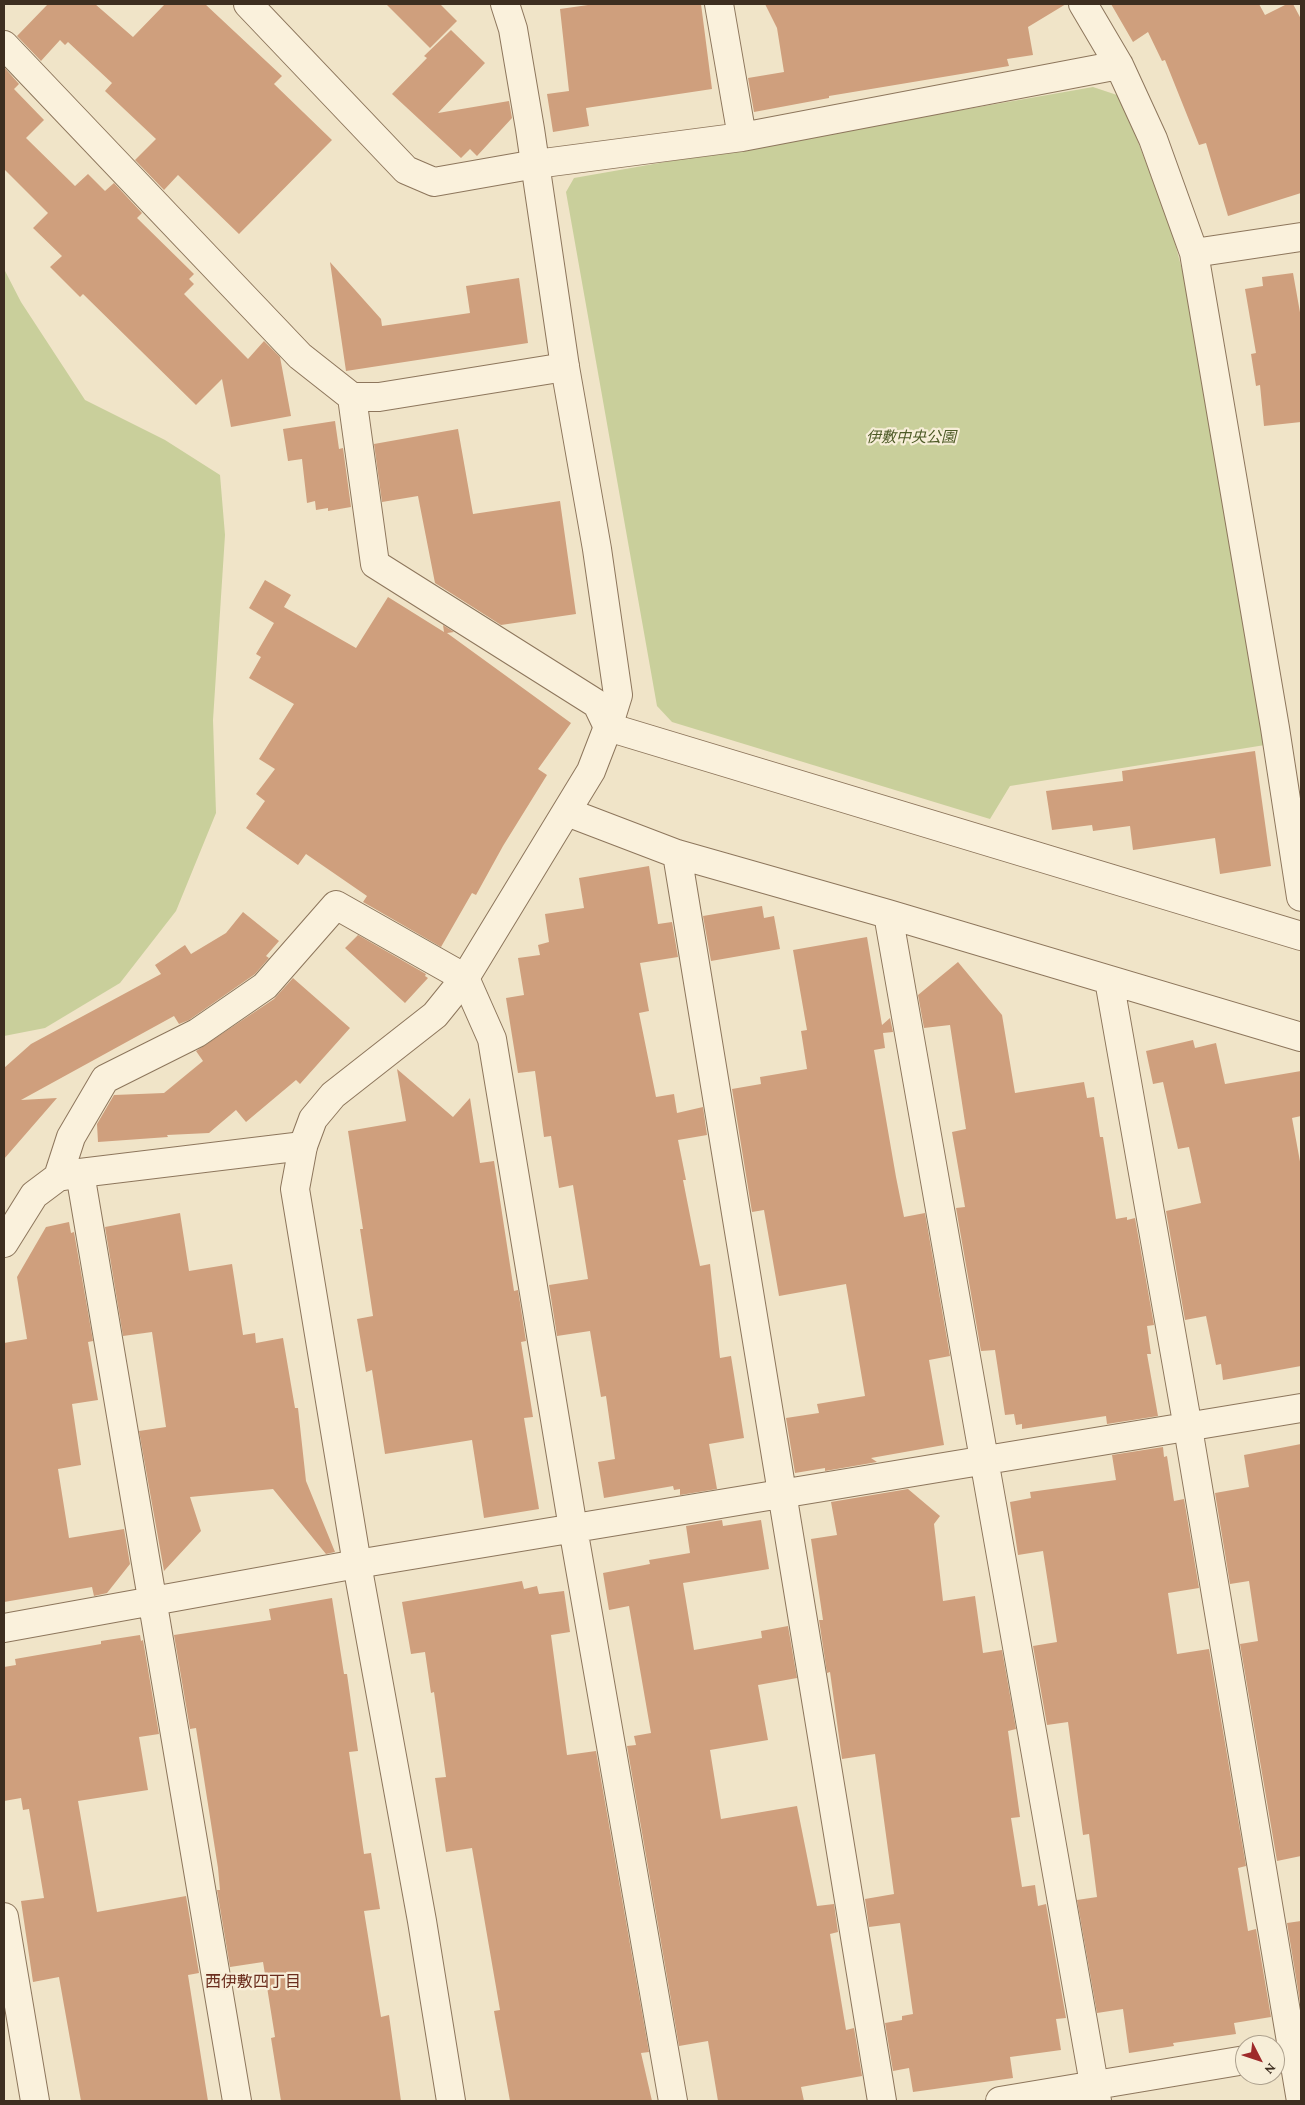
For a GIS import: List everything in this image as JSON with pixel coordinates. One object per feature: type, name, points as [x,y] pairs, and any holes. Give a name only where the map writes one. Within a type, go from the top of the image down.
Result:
[{"type":"street","points":[[248,4],[406,170],[434,182],[536,164],[742,137],[1118,66]]},
{"type":"street","points":[[451,2101],[420,1911],[357,1564],[294,1189],[303,1146],[313,1119],[333,1095],[435,1015],[466,978],[591,771],[618,695],[597,549],[565,367],[536,164],[513,28],[505,4]]},
{"type":"street","points":[[719,4],[742,137]]},
{"type":"street","points":[[1083,4],[1118,66],[1153,139],[1194,253],[1276,728],[1301,897]]},
{"type":"street","points":[[4,45],[300,356],[352,397],[379,397],[565,367]]},
{"type":"street","points":[[1194,253],[1301,237]]},
{"type":"street","points":[[352,397],[375,564],[597,704],[608,727],[1301,936]]},
{"type":"street","points":[[567,812],[677,854],[888,914],[1301,1037]]},
{"type":"street","points":[[677,854],[882,2101]]},
{"type":"street","points":[[237,2101],[153,1601],[69,1175],[71,1137],[105,1079],[197,1033],[265,986],[336,906],[466,978],[492,1039],[573,1528],[673,2101]]},
{"type":"street","points":[[888,914],[1095,2093]]},
{"type":"street","points":[[1108,980],[1188,1428],[1290,2052],[1301,2101]]},
{"type":"street","points":[[4,1243],[34,1195],[69,1175],[303,1146]]},
{"type":"street","points":[[4,1628],[357,1564],[1301,1408]]},
{"type":"street","points":[[4,1917],[35,2101]]},
{"type":"street","points":[[1000,2101],[1095,2093],[1235,2062]]},
{"type":"green space","name":"伊敷中央公園","points":[[1093,87],[1120,96],[1170,224],[1186,285],[1265,745],[1010,786],[990,819],[672,722],[657,706],[566,192],[574,178]]},
{"type":"green space","points":[[4,269],[21,302],[85,400],[165,440],[220,475],[225,535],[213,720],[216,813],[176,911],[120,983],[45,1028],[4,1036]]},
{"type":"building","points":[[48,4],[95,4],[133,37],[165,4],[205,4],[282,76],[274,84],[332,140],[239,234],[178,175],[164,190],[135,160],[156,139],[105,91],[112,83],[68,42],[65,45],[60,40],[41,61],[17,36]]},
{"type":"building","points":[[386,4],[440,4],[457,21],[430,48]]},
{"type":"building","points":[[595,4],[701,4],[712,89],[586,108],[589,126],[553,132],[547,94],[569,91],[560,9]]},
{"type":"building","points":[[765,4],[1066,4],[1028,27],[1033,55],[1007,59],[1009,66],[829,96],[829,98],[754,112],[748,78],[784,72],[777,28]]},
{"type":"building","points":[[1111,4],[1259,4],[1265,15],[1287,4],[1293,4],[1301,19],[1301,193],[1228,216],[1206,143],[1199,145],[1165,60],[1162,61],[1148,32],[1133,42]]},
{"type":"building","points":[[451,30],[485,63],[438,113],[509,101],[512,118],[477,156],[470,149],[461,158],[392,94],[427,58],[424,56]]},
{"type":"building","points":[[4,67],[19,84],[14,89],[44,120],[26,138],[75,186],[88,174],[105,191],[114,183],[142,213],[137,218],[194,274],[189,279],[194,284],[184,294],[248,359],[264,341],[280,357],[291,416],[231,427],[222,379],[196,405],[83,294],[80,297],[50,267],[62,256],[33,228],[48,213],[4,169]]},
{"type":"building","points":[[330,262],[381,319],[382,326],[470,313],[466,286],[519,278],[528,343],[346,371]]},
{"type":"building","points":[[1293,273],[1301,318],[1301,422],[1264,426],[1260,385],[1256,386],[1251,354],[1256,353],[1245,289],[1263,286],[1262,277]]},
{"type":"building","points":[[335,421],[339,449],[343,448],[351,507],[328,511],[328,508],[316,510],[315,501],[307,503],[302,459],[288,461],[283,429]]},
{"type":"building","points":[[458,429],[473,514],[560,501],[576,614],[501,625],[435,583],[418,496],[382,502],[374,444]]},
{"type":"building","points":[[265,580],[291,595],[284,607],[356,648],[388,597],[444,632],[443,625],[454,632],[447,633],[571,723],[538,769],[547,775],[503,846],[476,895],[472,893],[441,947],[363,902],[367,896],[306,854],[298,865],[246,828],[265,801],[256,794],[275,769],[259,759],[294,704],[249,678],[261,657],[256,654],[274,623],[249,608]]},
{"type":"building","points":[[1255,751],[1271,866],[1220,874],[1215,838],[1133,850],[1130,826],[1093,831],[1092,825],[1052,830],[1046,791],[1123,781],[1122,771]]},
{"type":"building","points":[[649,866],[658,924],[672,922],[678,957],[640,963],[649,1011],[639,1013],[656,1097],[674,1094],[677,1113],[703,1107],[707,1135],[678,1140],[686,1180],[683,1180],[700,1266],[710,1264],[720,1358],[731,1356],[744,1438],[709,1444],[717,1489],[680,1495],[680,1489],[674,1490],[673,1486],[604,1498],[598,1462],[615,1459],[606,1396],[601,1397],[590,1331],[557,1336],[549,1285],[588,1279],[573,1185],[559,1188],[551,1136],[544,1137],[535,1071],[518,1073],[506,998],[524,995],[518,958],[540,955],[538,945],[549,942],[545,914],[584,908],[579,878]]},
{"type":"building","points":[[762,906],[764,918],[774,916],[780,949],[711,961],[703,916]]},
{"type":"building","points":[[243,912],[279,941],[266,956],[269,958],[255,974],[189,1020],[179,1024],[174,1016],[21,1100],[57,1098],[4,1159],[4,1068],[31,1044],[161,974],[155,965],[185,945],[191,954],[226,933]]},
{"type":"building","points":[[358,935],[426,974],[425,976],[428,978],[405,1003],[345,948]]},
{"type":"building","points":[[867,937],[882,1025],[890,1018],[893,1032],[883,1033],[885,1048],[874,1050],[896,1177],[904,1217],[925,1213],[950,1356],[929,1360],[944,1445],[871,1458],[877,1462],[825,1471],[825,1468],[795,1473],[786,1418],[819,1413],[817,1404],[865,1396],[846,1284],[779,1296],[764,1210],[752,1212],[732,1089],[761,1084],[760,1077],[807,1069],[801,1031],[807,1030],[793,950]]},
{"type":"building","points":[[958,962],[1002,1015],[1015,1093],[1084,1082],[1087,1098],[1094,1097],[1100,1137],[1103,1137],[1116,1219],[1127,1217],[1127,1220],[1135,1218],[1154,1325],[1147,1326],[1151,1354],[1147,1354],[1158,1416],[1107,1424],[1106,1416],[1022,1429],[1022,1424],[1016,1425],[1014,1414],[1005,1415],[995,1350],[981,1351],[956,1208],[965,1207],[952,1132],[966,1129],[950,1025],[924,1028],[918,995]]},
{"type":"building","points":[[293,978],[350,1028],[300,1084],[296,1080],[246,1122],[236,1110],[209,1133],[98,1142],[97,1124],[114,1095],[164,1093],[203,1061],[196,1051],[274,999]]},
{"type":"building","points":[[1193,1040],[1195,1048],[1216,1043],[1225,1084],[1301,1071],[1301,1116],[1292,1118],[1301,1167],[1301,1366],[1223,1380],[1221,1364],[1216,1365],[1206,1316],[1185,1320],[1166,1211],[1201,1203],[1189,1147],[1178,1149],[1163,1082],[1153,1084],[1146,1051]]},
{"type":"building","points":[[397,1069],[453,1117],[470,1098],[480,1163],[494,1161],[514,1291],[518,1290],[526,1341],[521,1342],[533,1417],[524,1418],[539,1509],[484,1518],[472,1440],[385,1454],[372,1370],[366,1372],[357,1319],[373,1316],[360,1229],[363,1229],[348,1131],[406,1121]]},
{"type":"building","points":[[180,1213],[189,1271],[232,1264],[243,1335],[255,1333],[256,1343],[283,1338],[295,1408],[298,1408],[306,1481],[335,1552],[326,1554],[273,1489],[190,1497],[201,1531],[164,1571],[139,1431],[166,1427],[152,1332],[123,1336],[105,1227]]},
{"type":"building","points":[[69,1222],[71,1233],[74,1232],[93,1341],[88,1342],[98,1400],[72,1404],[81,1465],[58,1469],[69,1538],[124,1529],[130,1564],[107,1593],[94,1596],[92,1587],[4,1602],[4,1343],[27,1339],[17,1277],[46,1227]]},
{"type":"building","points":[[1301,1444],[1301,1856],[1277,1861],[1240,1644],[1258,1641],[1249,1581],[1230,1584],[1215,1493],[1249,1487],[1244,1455]]},
{"type":"building","points":[[1163,1447],[1164,1457],[1167,1456],[1174,1501],[1184,1499],[1199,1588],[1168,1593],[1177,1654],[1209,1649],[1246,1866],[1238,1868],[1248,1931],[1256,1929],[1271,2017],[1234,2023],[1236,2034],[1173,2043],[1174,2046],[1129,2053],[1123,2009],[1097,2013],[1077,1900],[1097,1897],[1089,1834],[1083,1835],[1068,1722],[1047,1725],[1033,1646],[1057,1642],[1043,1551],[1018,1555],[1010,1502],[1031,1498],[1030,1492],[1116,1480],[1112,1455]]},
{"type":"building","points":[[908,1489],[940,1516],[934,1524],[943,1601],[975,1596],[983,1653],[1002,1650],[1016,1729],[1008,1731],[1020,1817],[1011,1818],[1022,1887],[1035,1885],[1038,1906],[1046,1904],[1066,2018],[1056,2019],[1061,2050],[1010,2057],[1013,2078],[913,2092],[909,2068],[893,2071],[885,2023],[902,2020],[902,2016],[913,2014],[900,1923],[869,1927],[865,1899],[894,1894],[875,1754],[842,1759],[830,1672],[827,1673],[819,1620],[823,1620],[811,1539],[837,1535],[831,1502]]},
{"type":"building","points":[[722,1520],[723,1526],[761,1520],[769,1569],[683,1583],[694,1650],[762,1638],[761,1631],[788,1626],[797,1678],[758,1685],[768,1740],[710,1750],[721,1819],[797,1806],[817,1906],[834,1904],[838,1932],[830,1934],[846,2030],[854,2028],[862,2076],[801,2087],[804,2101],[718,2101],[708,2041],[679,2046],[627,1746],[636,1745],[634,1736],[651,1733],[629,1606],[609,1610],[603,1573],[650,1564],[649,1560],[690,1553],[686,1526]]},
{"type":"building","points":[[522,1581],[524,1589],[537,1586],[539,1594],[564,1591],[570,1632],[551,1635],[567,1755],[596,1751],[649,2052],[641,2053],[652,2101],[510,2101],[494,2011],[500,2010],[472,1848],[446,1852],[435,1778],[446,1777],[434,1692],[431,1693],[425,1652],[411,1654],[402,1602]]},
{"type":"building","points":[[332,1598],[344,1674],[347,1674],[358,1751],[349,1752],[364,1854],[371,1853],[380,1909],[364,1911],[381,2017],[389,2015],[401,2101],[281,2101],[271,2038],[275,2037],[263,1962],[230,1967],[217,1890],[220,1890],[218,1868],[196,1728],[190,1729],[174,1635],[271,1620],[269,1609]]},
{"type":"building","points":[[140,1635],[141,1641],[143,1640],[159,1734],[139,1737],[148,1790],[78,1801],[97,1912],[186,1896],[199,1973],[188,1975],[208,2101],[81,2101],[59,1977],[33,1982],[21,1901],[44,1898],[29,1809],[23,1810],[21,1798],[4,1801],[4,1667],[16,1665],[15,1659]]},
{"type":"building","points":[[1301,1921],[1301,2008],[1287,1923]]},
{"type":"district","name":"西伊敷四丁目","points":[[253,1982]]}]
